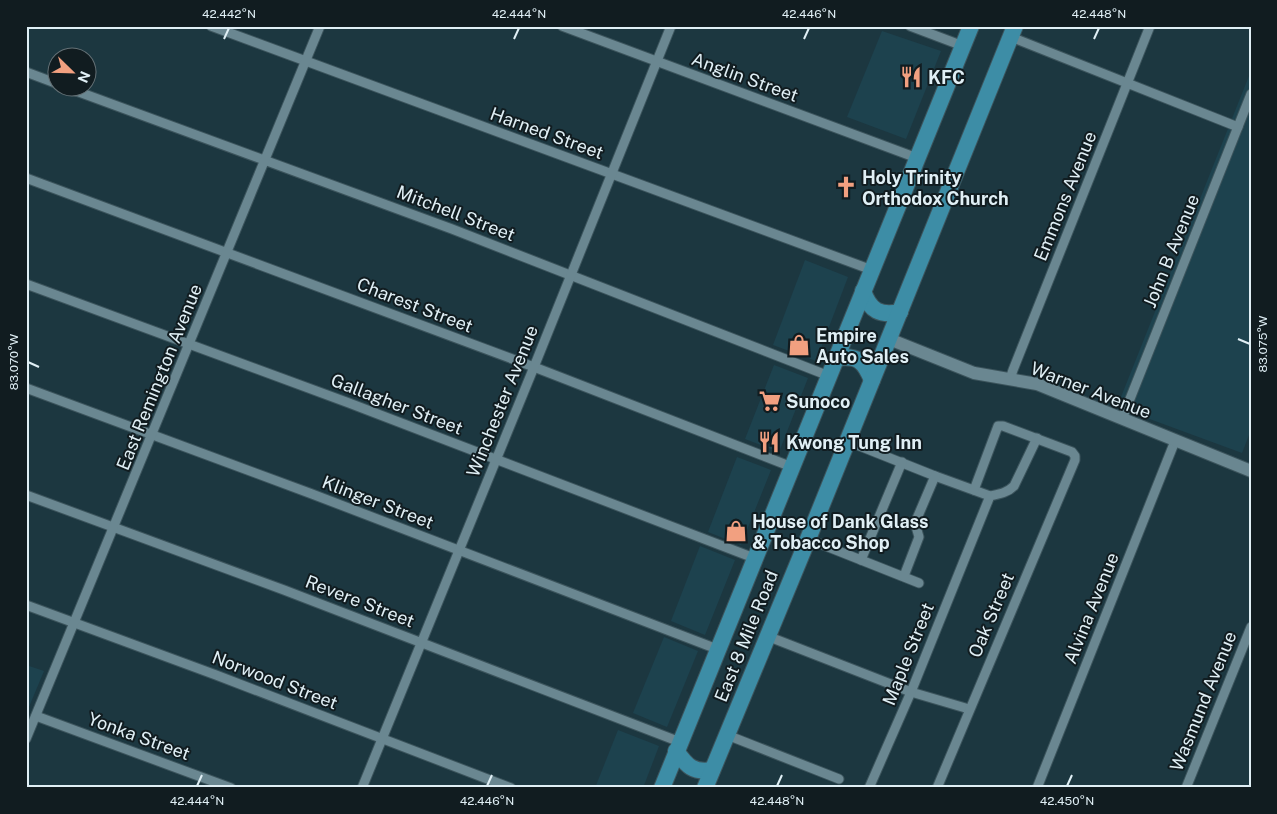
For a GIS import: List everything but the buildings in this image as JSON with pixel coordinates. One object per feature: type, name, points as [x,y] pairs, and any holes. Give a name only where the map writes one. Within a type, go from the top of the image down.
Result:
[{"type":"highway","name":"East 8 Mile Road","points":[[662,788],[971,26]]},
{"type":"highway","name":"East 8 Mile Road","points":[[705,788],[848,441],[1013,32]]},
{"type":"highway","points":[[863,292],[866,300],[875,310],[885,314],[900,312]]},
{"type":"highway","points":[[836,358],[850,357],[860,361],[868,370],[872,380]]},
{"type":"highway","points":[[678,747],[684,762],[693,769],[712,770]]},
{"type":"street","name":"Harned Street","points":[[211,26],[872,270]]},
{"type":"street","name":"East Remington Avenue","points":[[26,739],[320,26]]},
{"type":"street","name":"Anglin Street","points":[[562,26],[917,158]]},
{"type":"street","name":"Winchester Avenue","points":[[362,788],[671,26]]},
{"type":"street","points":[[910,26],[963,46]]},
{"type":"street","name":"Emmons Avenue","points":[[1010,379],[1150,26]]},
{"type":"street","points":[[1013,32],[1127,84],[1238,127]]},
{"type":"street","points":[[26,72],[48,80]]},
{"type":"street","name":"John B Avenue","points":[[1122,419],[1251,94]]},
{"type":"street","name":"Mitchell Street","points":[[96,98],[443,226],[829,376]]},
{"type":"street","name":"Charest Street","points":[[26,178],[534,367],[792,467]]},
{"type":"street","name":"Gallagher Street","points":[[26,284],[496,459],[754,558]]},
{"type":"street","name":"Warner Avenue","points":[[889,339],[974,373],[1037,384],[1251,471]]},
{"type":"street","name":"Klinger Street","points":[[26,388],[312,494],[717,649]]},
{"type":"street","points":[[848,441],[935,476],[990,496],[1009,491],[1014,486],[1037,438],[998,426],[974,490]]},
{"type":"street","name":"Oak Street","points":[[937,788],[1075,460],[1072,452],[1037,438]]},
{"type":"street","name":"Alvina Avenue","points":[[1037,788],[1175,441]]},
{"type":"street","points":[[861,560],[902,462]]},
{"type":"street","points":[[904,576],[919,537],[915,523],[935,476]]},
{"type":"street","name":"Revere Street","points":[[26,495],[422,642],[678,747]]},
{"type":"street","name":"Maple Street","points":[[869,788],[911,692],[990,496]]},
{"type":"street","points":[[808,539],[919,582]]},
{"type":"street","name":"Norwood Street","points":[[26,605],[216,675],[511,788]]},
{"type":"street","name":"Wasmund Avenue","points":[[1186,788],[1251,627]]},
{"type":"street","points":[[768,636],[911,692],[969,710]]},
{"type":"street","name":"Yonka Street","points":[[36,716],[230,788]]},
{"type":"street","points":[[727,735],[839,780]]},
{"type":"shaded area","points":[[882,31],[941,51],[906,139],[847,117]]},
{"type":"shaded area","points":[[1251,71],[1251,430],[1242,453],[1117,407]]},
{"type":"shaded area","points":[[805,260],[848,277],[816,361],[773,345]]},
{"type":"shaded area","points":[[774,365],[808,378],[779,452],[745,439]]},
{"type":"shaded area","points":[[737,457],[771,470],[741,545],[708,532]]},
{"type":"shaded area","points":[[700,546],[735,560],[705,635],[671,621]]},
{"type":"shaded area","points":[[664,637],[698,651],[667,727],[633,713]]},
{"type":"shaded area","points":[[26,665],[44,671],[26,714]]},
{"type":"shaded area","points":[[618,730],[659,746],[643,788],[595,788]]},
{"type":"place","name":"KFC","points":[[911,77]]},
{"type":"place","name":"Holy Trinity Orthodox Church","points":[[846,187]]},
{"type":"place","name":"Empire Auto Sales","points":[[799,345]]},
{"type":"place","name":"Sunoco","points":[[770,401]]},
{"type":"place","name":"Kwong Tung Inn","points":[[769,442]]},
{"type":"place","name":"House of Dank Glass & Tobacco Shop","points":[[736,531]]}]
